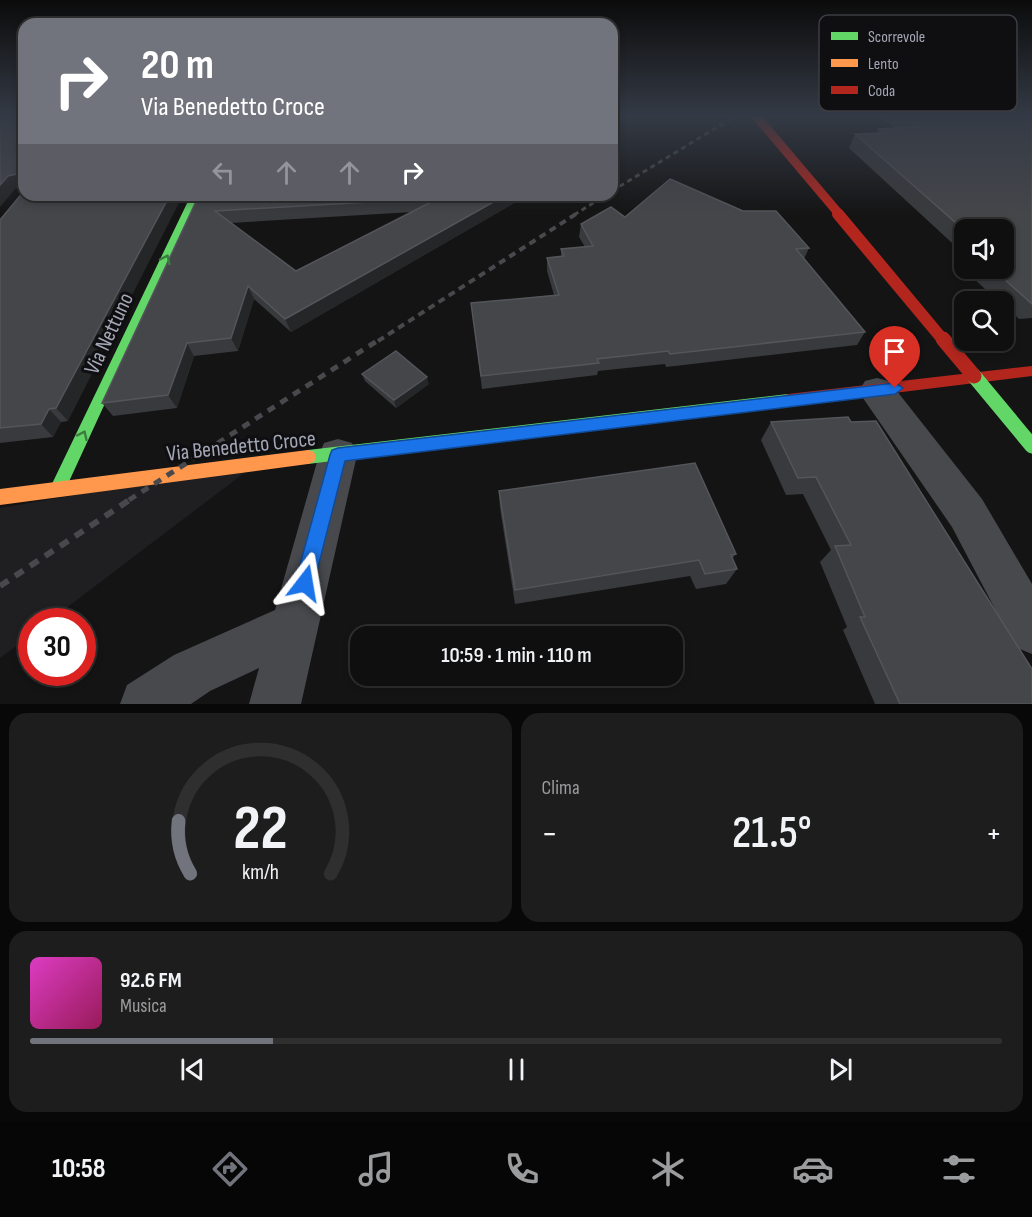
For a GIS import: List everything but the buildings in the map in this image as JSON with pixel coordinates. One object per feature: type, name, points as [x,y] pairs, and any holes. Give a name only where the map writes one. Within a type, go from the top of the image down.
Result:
[{"type":"main road","points":[[784,150],[1032,446]]},
{"type":"main road","name":"Via Nettuno","points":[[58,488],[193,201]]},
{"type":"main road","name":"Via Benedetto Croce","points":[[0,497],[58,488],[1032,371]]},
{"type":"street","points":[[877,391],[967,513],[1032,630]]},
{"type":"street","points":[[275,704],[338,455]]},
{"type":"street","points":[[146,704],[192,674],[294,626]]},
{"type":"shaded area","points":[[256,464],[66,608],[18,608],[18,645],[0,658],[0,508]]},
{"type":"railway","points":[[618,187],[680,150]]},
{"type":"railway","points":[[574,215],[596,201]]},
{"type":"railway","points":[[378,341],[576,214]]},
{"type":"railway","points":[[129,500],[380,339]]},
{"type":"railway","points":[[0,586],[131,499]]},
{"type":"traffic: fast","points":[[58,488],[193,201]]},
{"type":"traffic: fast","points":[[974,376],[1032,446]]},
{"type":"traffic: fast","points":[[308,457],[788,400]]},
{"type":"traffic: slow","points":[[0,497],[308,457]]},
{"type":"traffic: jam","points":[[785,150],[974,376]]},
{"type":"traffic: jam","points":[[788,400],[1032,371]]},
{"type":"route","points":[[305,583],[338,455],[895,388]]}]
